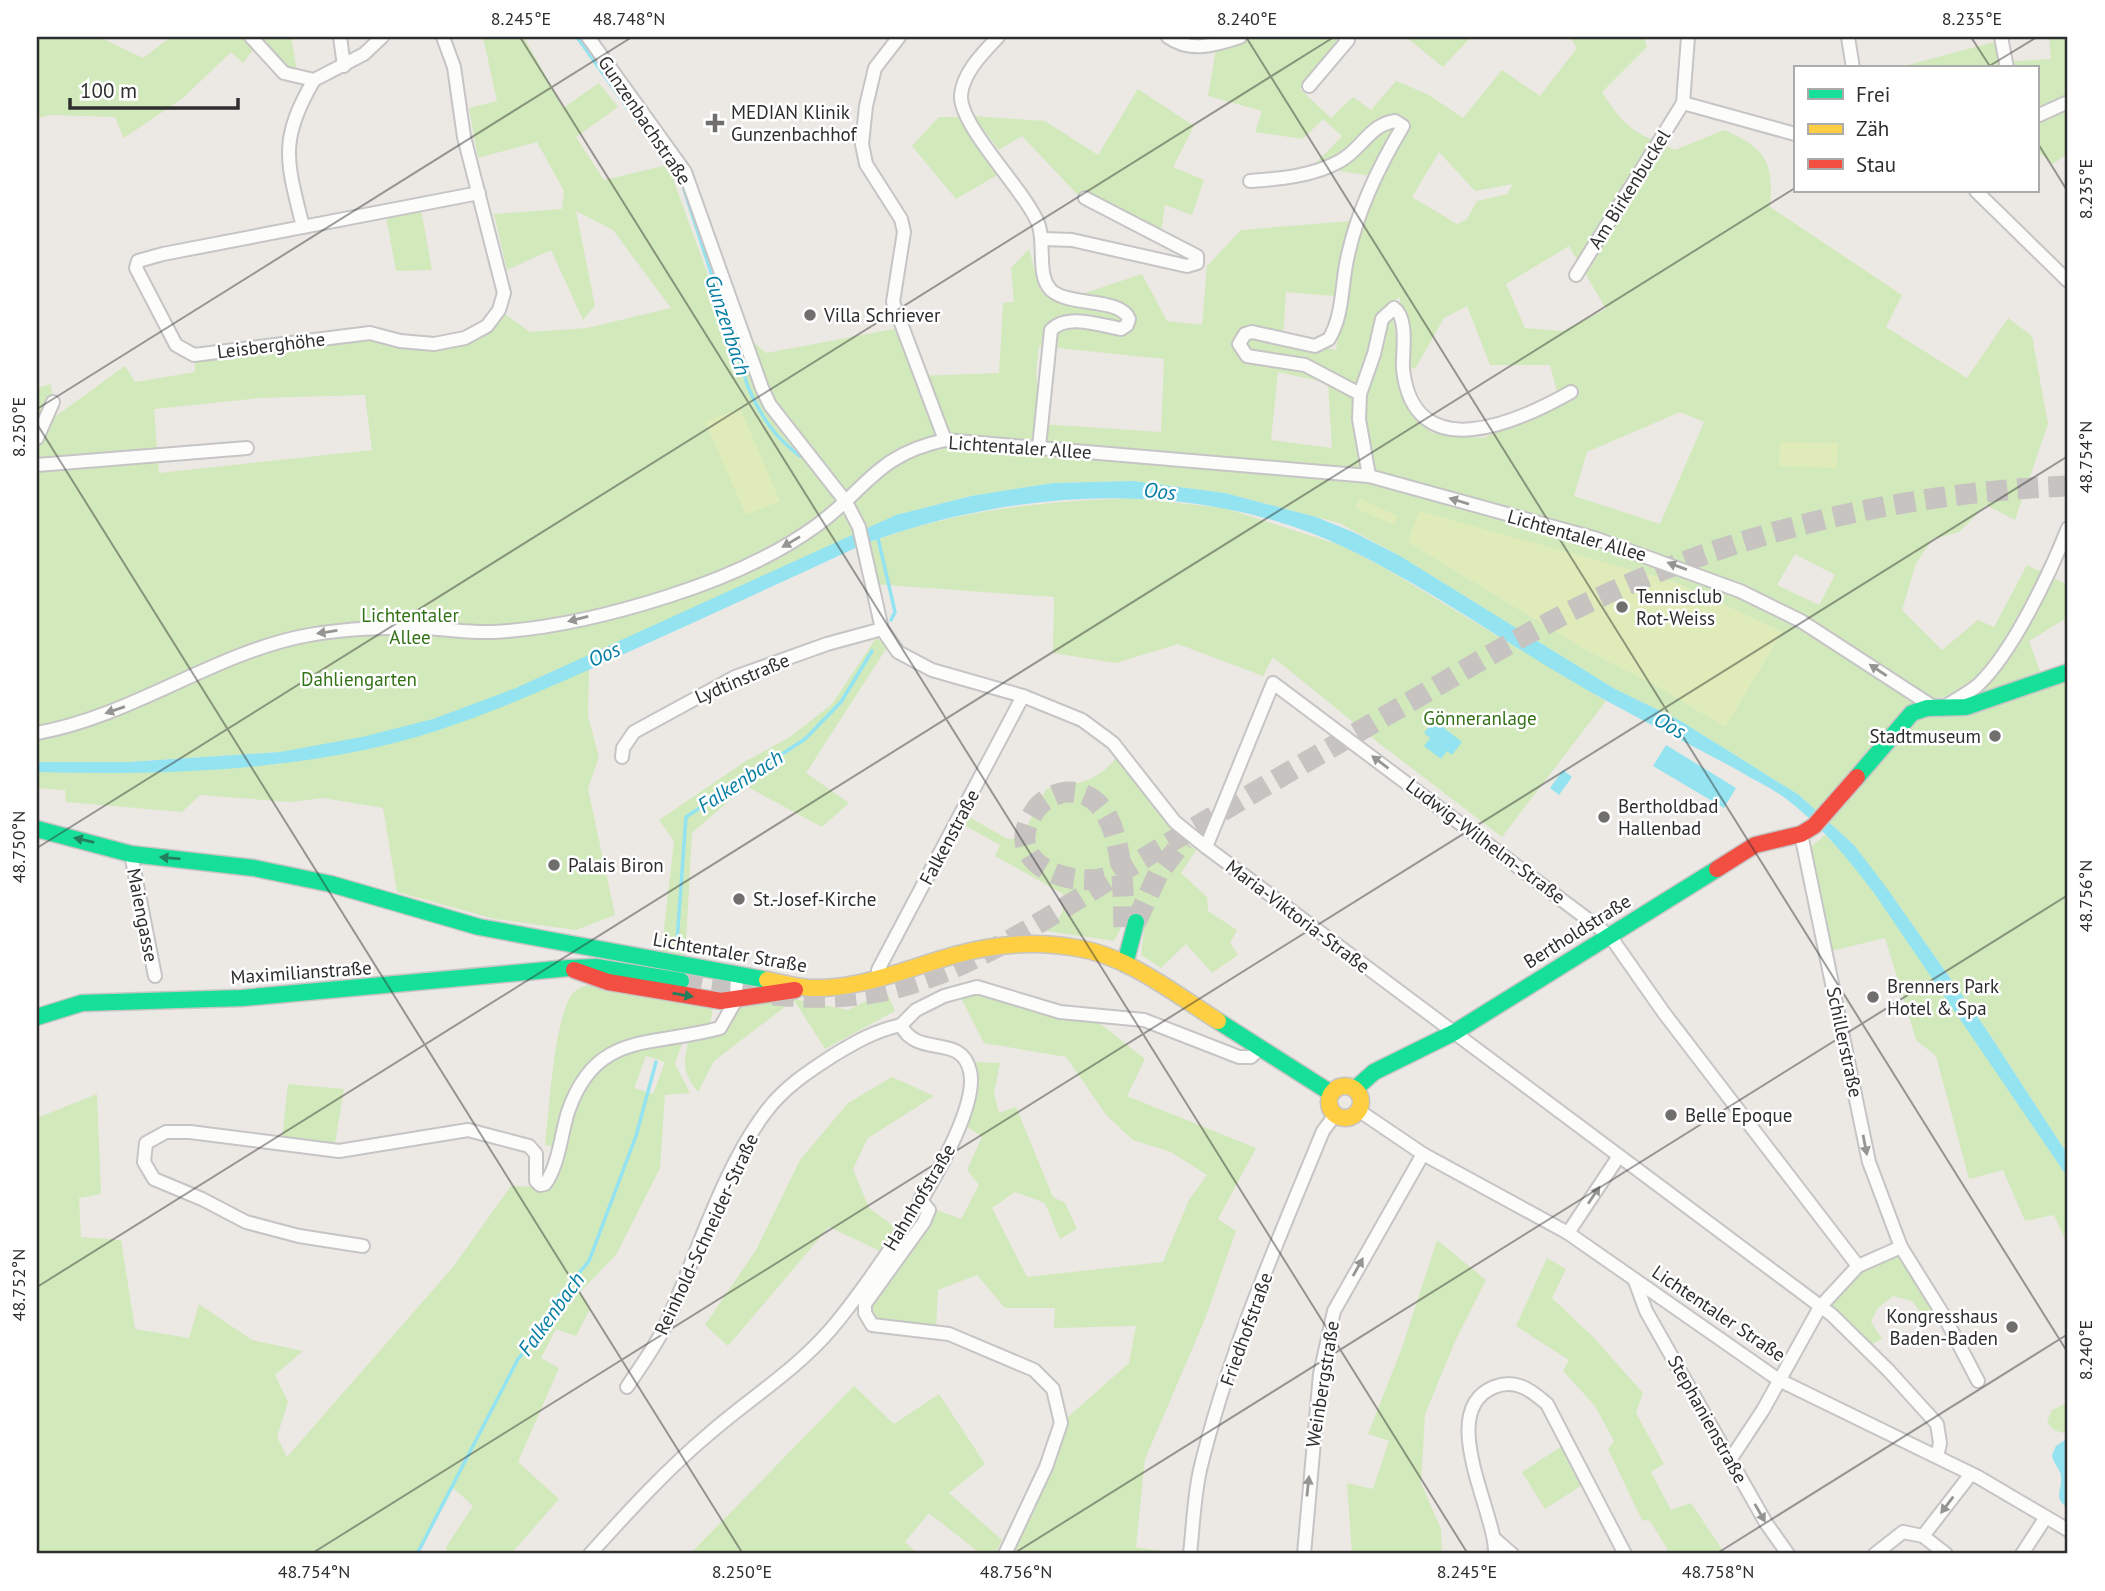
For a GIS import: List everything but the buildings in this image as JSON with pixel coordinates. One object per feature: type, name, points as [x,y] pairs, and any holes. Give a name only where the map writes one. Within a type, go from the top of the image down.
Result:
[{"type":"main road","points":[[1813,825],[1907,718],[1917,711],[1980,704],[2068,672]]},
{"type":"main road","name":"Bertholdstraße","points":[[1355,1089],[1374,1072],[1455,1032],[1755,845],[1813,825]]},
{"type":"main road","name":"Lichtentaler Straße","points":[[37,829],[131,854],[208,862],[331,884],[479,927],[810,988],[878,979],[958,954],[1000,946],[1056,945],[1120,962],[1331,1093]]},
{"type":"main road","points":[[1120,962],[1130,925]]},
{"type":"main road","name":"Maximilianstraße","points":[[37,1017],[82,1003],[255,997],[569,968],[596,967],[681,981]]},
{"type":"main road","name":"Maximilianstraße","points":[[569,968],[608,982],[721,1001],[810,988]]},
{"type":"main road","points":[[1345,1085],[1355,1089],[1361,1102],[1358,1110],[1348,1117],[1335,1115],[1328,1102],[1331,1093],[1345,1085]]},
{"type":"street","points":[[251,37],[284,73],[314,80]]},
{"type":"street","points":[[340,37],[344,66]]},
{"type":"street","points":[[303,227],[289,162],[289,131],[297,109],[314,80],[364,54],[382,37]]},
{"type":"street","name":"Leisberghöhe","points":[[443,37],[454,67],[464,137],[479,193],[504,293],[499,310],[487,326],[465,338],[434,344],[400,341],[370,333],[194,355],[176,345],[136,268],[136,260],[479,193]]},
{"type":"street","name":"Gunzenbachstraße","points":[[588,37],[685,172],[762,388],[771,405],[846,502]]},
{"type":"street","points":[[899,37],[876,68],[866,106],[862,144],[866,164],[901,219],[904,232],[893,302],[946,440]]},
{"type":"street","points":[[998,37],[974,66],[965,83],[962,106],[975,130],[1029,206],[1044,239],[1042,267],[1051,289],[1066,297],[1120,309],[1128,315],[1129,322],[1121,329],[1067,321],[1051,330],[1039,447]]},
{"type":"street","points":[[1168,37],[1180,44],[1196,47],[1240,37]]},
{"type":"street","points":[[1309,86],[1348,40],[1345,37]]},
{"type":"street","name":"Am Birkenbuckel","points":[[1576,275],[1683,103],[1688,37]]},
{"type":"street","points":[[1848,37],[1853,66]]},
{"type":"street","points":[[2001,37],[2007,66]]},
{"type":"street","points":[[2038,116],[2068,102]]},
{"type":"street","points":[[1683,103],[1794,134]]},
{"type":"street","points":[[1250,181],[1283,179],[1339,162],[1381,123],[1395,121],[1403,126],[1368,192],[1348,254],[1339,311],[1329,339],[1315,346],[1252,332],[1245,334],[1239,344],[1247,356],[1305,365],[1360,394]]},
{"type":"street","points":[[1977,192],[2068,281]]},
{"type":"street","points":[[1044,239],[1072,240],[1187,266],[1197,263],[1197,256],[1085,198]]},
{"type":"street","points":[[1368,476],[1359,419],[1360,394],[1374,354],[1382,319],[1394,308],[1402,317],[1407,390],[1426,417],[1444,428],[1475,430],[1498,425],[1571,392]]},
{"type":"street","points":[[37,438],[53,402]]},
{"type":"street","name":"Lichtentaler Allee","points":[[37,733],[138,702],[255,650],[306,635],[356,627],[491,632],[552,626],[669,596],[779,549],[846,502],[863,481],[891,460],[918,447],[946,440],[1368,476],[1594,538],[1740,591],[1801,621],[1938,708]]},
{"type":"street","points":[[37,465],[247,448]]},
{"type":"street","name":"Maria-Viktoria-Straße","points":[[846,502],[859,527],[864,544],[882,629],[898,652],[932,670],[1023,696],[1082,720],[1113,743],[1175,822],[1206,847],[1820,1307],[1889,1371],[1937,1424],[1940,1443],[1937,1457]]},
{"type":"street","points":[[1938,708],[1977,686],[1997,663],[2023,621],[2068,528]]},
{"type":"street","name":"Lydtinstraße","points":[[622,757],[623,748],[634,732],[724,682],[827,644],[882,629]]},
{"type":"street","name":"Ludwig-Wilhelm-Straße","points":[[1206,847],[1273,683],[1610,936],[1664,1013],[1858,1266]]},
{"type":"street","name":"Falkenstraße","points":[[878,979],[878,970],[1023,696]]},
{"type":"street","name":"Schillerstraße","points":[[1813,825],[1827,952],[1869,1162],[1901,1247],[1944,1316],[1978,1381]]},
{"type":"street","name":"Maiengasse","points":[[131,854],[155,976]]},
{"type":"street","points":[[363,1246],[260,1227],[154,1179],[144,1162],[146,1143],[166,1132],[190,1132],[340,1151],[468,1130],[529,1146],[536,1154],[536,1181],[540,1185],[545,1184],[574,1097],[585,1078],[614,1050],[628,1045],[684,1038],[720,1028],[736,1000],[737,975]]},
{"type":"street","points":[[901,1026],[916,1010],[944,996],[977,987],[1060,1012],[1144,1020],[1239,1057],[1251,1057],[1260,1048]]},
{"type":"street","name":"Hahnhofstraße","points":[[590,1554],[670,1468],[830,1330],[949,1152],[969,1105],[970,1072],[962,1056],[953,1048],[914,1042],[906,1036],[901,1026]]},
{"type":"street","name":"Reinhold-Schneider-Straße","points":[[627,1387],[665,1326],[697,1247],[751,1134],[766,1112],[783,1092],[825,1061],[874,1032],[901,1026]]},
{"type":"street","name":"Lichtentaler Straße","points":[[1358,1110],[1423,1154],[1568,1233],[1779,1380],[1971,1474],[2068,1530]]},
{"type":"street","name":"Friedhofstraße","points":[[1190,1554],[1200,1472],[1236,1353],[1323,1130],[1335,1115]]},
{"type":"street","name":"Weinbergstraße","points":[[1304,1554],[1320,1374],[1334,1311],[1398,1193],[1423,1154]]},
{"type":"street","points":[[1568,1233],[1619,1156]]},
{"type":"street","points":[[920,1199],[929,1210],[924,1222],[864,1304],[865,1313],[873,1325],[949,1334],[1034,1370],[1053,1389],[1061,1423],[1046,1467],[1005,1554]]},
{"type":"street","points":[[1730,1460],[1763,1410],[1820,1307],[1858,1266],[1901,1247]]},
{"type":"street","name":"Stephanienstraße","points":[[1635,1281],[1646,1311],[1730,1460],[1788,1554]]},
{"type":"street","points":[[1495,1554],[1496,1540],[1484,1508],[1470,1452],[1469,1429],[1472,1412],[1487,1390],[1501,1384],[1528,1388],[1547,1404],[1568,1439],[1625,1554]]},
{"type":"street","points":[[1923,1536],[1971,1474]]},
{"type":"street","points":[[2022,1554],[2046,1517]]},
{"type":"street","points":[[1875,1554],[1903,1532],[1923,1536],[1946,1554]]},
{"type":"street","points":[[1496,1540],[1512,1554]]},
{"type":"green space","points":[[37,37],[99,37],[143,58],[171,37],[251,37],[255,47],[243,63],[231,52],[183,98],[124,138],[115,117],[51,115],[37,118]]},
{"type":"green space","points":[[259,37],[291,37],[297,71],[286,69]]},
{"type":"green space","name":"Dahliengarten","points":[[483,37],[524,37],[563,108],[599,83],[618,107],[576,137],[604,180],[668,165],[718,303],[742,332],[766,353],[894,329],[917,376],[999,373],[1003,303],[1014,302],[1011,268],[1029,249],[1040,290],[1082,294],[1142,274],[1167,321],[1202,325],[1207,266],[1241,230],[1350,221],[1334,296],[1286,292],[1283,338],[1336,350],[1350,256],[1379,177],[1312,167],[1342,136],[1323,119],[1303,139],[1255,132],[1262,111],[1208,96],[1216,49],[1243,37],[1343,37],[1346,40],[1300,89],[1331,118],[1353,97],[1371,110],[1396,81],[1429,95],[1463,118],[1502,70],[1540,96],[1577,48],[1570,37],[1644,37],[1647,47],[1602,92],[1618,115],[1640,134],[1675,150],[1724,130],[1758,150],[1768,168],[1770,207],[1902,295],[1886,327],[1967,378],[2008,318],[2032,336],[2048,424],[2015,520],[1986,505],[1959,532],[1932,539],[1916,564],[1902,610],[1942,650],[1978,620],[1994,627],[2027,565],[2068,585],[2068,626],[2063,620],[2029,641],[2042,676],[1982,699],[1980,686],[2016,638],[2007,633],[1985,671],[1970,687],[1951,696],[1923,700],[1935,708],[1966,707],[2068,672],[2068,1155],[1986,1029],[1854,845],[1799,795],[1679,720],[1615,689],[1400,556],[1339,523],[1225,493],[1133,481],[1053,483],[971,496],[896,515],[586,657],[589,669],[588,716],[599,757],[588,789],[615,915],[576,930],[495,919],[397,892],[383,808],[323,798],[290,802],[200,795],[182,812],[66,802],[65,790],[37,788],[37,772],[122,772],[281,764],[280,752],[128,762],[37,762],[37,388],[51,384],[53,402],[42,426],[125,366],[135,382],[195,372],[194,355],[370,333],[400,341],[434,344],[465,338],[487,326],[499,310],[530,332],[587,328],[671,308],[613,230],[576,211],[595,306],[583,320],[551,250],[507,270],[494,214],[562,209],[564,191],[537,142],[478,158],[469,108],[497,101]],"holes":[[[1439,152],[1475,191],[1513,184],[1507,194],[1477,201],[1467,219],[1457,224],[1412,197]],[[1569,246],[1606,309],[1563,331],[1525,328],[1506,284]],[[1400,297],[1403,366],[1415,369],[1444,318],[1467,306],[1490,365],[1550,365],[1560,403],[1483,438],[1431,433],[1402,393],[1394,321],[1389,321],[1375,361],[1365,358],[1379,311]],[[1039,346],[1164,359],[1161,432],[1041,424],[1036,372]],[[1278,372],[1328,383],[1332,448],[1271,440]],[[365,395],[372,450],[159,473],[154,409],[260,398]],[[1680,412],[1704,422],[1660,524],[1574,496],[1587,452]],[[1359,500],[1397,516],[1394,524],[1356,508]],[[1419,512],[1675,582],[1782,632],[1725,727],[1659,687],[1586,650],[1408,542]],[[1795,554],[1835,575],[1819,605],[1777,585]]]},
{"type":"green space","points":[[1406,37],[1471,37],[1443,67]]},
{"type":"green space","points":[[2049,37],[2068,37],[2068,153],[2053,164],[2038,152],[2038,66],[1904,66],[1994,42],[2000,62],[2051,59]]},
{"type":"green space","points":[[1138,89],[1194,126],[1173,167],[1204,180],[1192,215],[1165,205],[1161,233],[1078,195],[1022,136],[999,150],[973,116],[1045,121],[1098,155]]},
{"type":"green space","points":[[939,117],[960,117],[999,174],[956,199],[912,146]]},
{"type":"green space","points":[[421,209],[432,270],[396,271],[386,216]]},
{"type":"green space","points":[[740,408],[780,501],[746,515],[705,422]]},
{"type":"green space","points":[[1780,442],[1838,443],[1837,468],[1779,466]]},
{"type":"green space","name":"Gönneranlage","points":[[1132,498],[1224,508],[1343,546],[1388,570],[1606,701],[1502,837],[1380,744],[1273,657],[1263,676],[1178,644],[1116,663],[1053,653],[1054,597],[873,584],[864,544],[898,532],[964,516],[1029,505]]},
{"type":"green space","points":[[1360,499],[1398,516],[1394,525],[1356,508]]},
{"type":"green space","name":"Tennisclub Rot-Weiss","points":[[1419,511],[1675,582],[1782,632],[1725,727],[1659,687],[1586,650],[1408,542]]},
{"type":"green space","points":[[876,638],[888,646],[806,773],[849,803],[822,827],[746,786],[692,833],[685,960],[661,955],[674,841],[659,820],[746,761],[790,737],[832,704]]},
{"type":"green space","points":[[1119,755],[1175,822],[1183,840],[1196,850],[1181,873],[1207,897],[1208,911],[1237,930],[1230,943],[1238,955],[1212,973],[1186,944],[1161,968],[1141,955],[1144,930],[1129,921],[1122,926],[1114,941],[1046,931],[1060,915],[1063,894],[995,856],[1000,845],[962,824],[967,816],[1008,839],[1021,838],[1046,789],[1087,780],[1103,771]]},
{"type":"green space","points":[[1825,835],[1843,852],[1904,933],[2068,1178],[2068,1246],[2054,1215],[2025,1221],[2003,1170],[1969,1179],[1936,1056],[1916,1040],[1885,938],[1827,952],[1805,852]]},
{"type":"green space","points":[[593,983],[713,1008],[705,1029],[684,1038],[675,1064],[690,1093],[665,1095],[660,1168],[616,1255],[580,1292],[590,1309],[576,1336],[556,1329],[541,1358],[559,1368],[518,1462],[559,1499],[511,1554],[447,1554],[446,1547],[473,1506],[451,1486],[417,1554],[37,1554],[37,1118],[97,1094],[101,1194],[79,1198],[81,1237],[121,1240],[135,1329],[189,1338],[199,1304],[252,1340],[303,1351],[275,1375],[288,1402],[277,1437],[287,1457],[453,1267],[511,1186],[540,1187],[560,1148],[545,1145],[553,1066],[561,1022],[573,993]],"holes":[[[646,1056],[665,1062],[653,1094],[634,1088]]]},
{"type":"green space","points":[[886,991],[895,1011],[825,1049],[794,1000],[714,1061],[698,1092],[689,1078],[685,1062],[689,1039],[726,1028],[738,1002],[794,999],[848,1010]]},
{"type":"green space","points":[[979,991],[1055,1014],[1098,1022],[1145,1059],[1127,1096],[1256,1148],[1218,1219],[1236,1231],[1205,1319],[1145,1459],[1136,1547],[1181,1554],[1005,1554],[1061,1423],[1129,1363],[1136,1326],[1054,1328],[1055,1308],[1005,1308],[977,1275],[938,1290],[936,1329],[882,1329],[865,1313],[934,1209],[961,1219],[979,1185],[967,1170],[982,1137],[966,1126],[975,1095],[972,1062],[1000,1063],[994,1093],[999,1113],[1016,1107],[1053,1197],[1065,1203],[1077,1229],[1060,1239],[1045,1203],[1015,1192],[992,1208],[1027,1277],[1163,1262],[1189,1200],[1207,1175],[1171,1152],[1133,1140],[1107,1116],[1066,1057],[984,1043],[961,998]]},
{"type":"green space","points":[[892,1077],[934,1096],[868,1138],[853,1169],[869,1208],[895,1227],[880,1251],[829,1227],[728,1346],[705,1325],[756,1250],[800,1160],[848,1103]]},
{"type":"green space","points":[[288,1084],[344,1089],[335,1143],[282,1140]]},
{"type":"green space","points":[[1437,1240],[1486,1280],[1457,1337],[1425,1414],[1421,1483],[1441,1529],[1442,1554],[1352,1554],[1347,1483],[1373,1489],[1389,1441],[1368,1434],[1403,1345]]},
{"type":"green space","points":[[1901,1247],[1944,1316],[1930,1324],[1912,1301],[1893,1296],[1877,1309],[1871,1322],[1882,1339],[1866,1347],[1820,1307],[1858,1266]]},
{"type":"green space","points":[[1547,1258],[1566,1269],[1552,1298],[1594,1338],[1643,1393],[1636,1413],[1664,1464],[1651,1472],[1671,1510],[1691,1503],[1725,1554],[1660,1554],[1668,1550],[1650,1521],[1642,1520],[1608,1449],[1614,1441],[1595,1406],[1563,1371],[1569,1360],[1516,1326]]},
{"type":"green space","points":[[854,1386],[894,1424],[939,1394],[985,1464],[949,1493],[1002,1540],[995,1554],[981,1554],[929,1513],[905,1542],[918,1554],[690,1554]]},
{"type":"green space","points":[[2067,1403],[2068,1429],[2063,1433],[2054,1430],[2047,1422],[2052,1410]]},
{"type":"green space","points":[[1564,1445],[1582,1485],[1545,1509],[1522,1472]]},
{"type":"water","name":"Oos","points":[[1133,481],[1225,493],[1316,517],[1353,532],[1400,556],[1615,689],[1679,720],[1799,795],[1854,845],[1986,1029],[2068,1155],[2068,1178],[1874,893],[1833,842],[1798,808],[1780,794],[1572,681],[1379,565],[1346,548],[1289,525],[1229,510],[1168,501],[1106,498],[1043,502],[982,511],[922,525],[864,544],[522,699],[460,723],[397,742],[324,757],[243,767],[119,773],[37,772],[37,762],[128,762],[280,752],[362,737],[433,719],[516,688],[896,515],[971,496],[1053,483]]},
{"type":"water","points":[[1434,720],[1462,742],[1452,755],[1447,751],[1441,759],[1424,746],[1430,738],[1424,733]]},
{"type":"water","points":[[1666,745],[1736,788],[1724,808],[1653,766]]},
{"type":"water","points":[[1563,770],[1572,777],[1559,795],[1550,788]]},
{"type":"water","points":[[2068,1440],[2068,1508],[2059,1498],[2061,1474],[2052,1455],[2056,1446]]},
{"type":"waterway","name":"Gunzenbach","points":[[577,37],[657,149]]},
{"type":"waterway","name":"Gunzenbach","points":[[681,180],[748,387],[769,425],[800,456]]},
{"type":"waterway","name":"Falkenbach","points":[[877,534],[895,612],[891,620]]},
{"type":"waterway","name":"Falkenbach","points":[[677,941],[686,817],[805,739],[841,702],[872,651]]},
{"type":"waterway","name":"Falkenbach","points":[[417,1554],[518,1359],[546,1327],[553,1304],[589,1261],[636,1136],[656,1062]]},
{"type":"tunnel","points":[[681,981],[757,993],[807,997],[858,995],[919,981],[953,968],[1020,934],[1208,820],[1486,658],[1555,619],[1637,581],[1696,557],[1817,521],[1941,497],[2068,486]]},
{"type":"tunnel","points":[[1105,878],[1072,879],[1042,867],[1031,857],[1026,845],[1026,830],[1034,812],[1045,800],[1070,792],[1088,796],[1102,808],[1117,845],[1123,889],[1124,927]]},
{"type":"tunnel","points":[[1136,922],[1158,874],[1183,841]]},
{"type":"traffic: fast","points":[[1857,777],[1912,713],[1927,708],[1966,707],[2068,672]]},
{"type":"traffic: fast","points":[[37,829],[131,854],[254,868],[331,884],[479,927],[767,980]]},
{"type":"traffic: fast","points":[[1355,1089],[1374,1072],[1455,1032],[1717,869]]},
{"type":"traffic: fast","points":[[1125,964],[1136,922]]},
{"type":"traffic: fast","points":[[37,1017],[82,1003],[242,998],[569,968],[596,967],[681,981]]},
{"type":"traffic: fast","points":[[1218,1021],[1331,1093]]},
{"type":"traffic: slow","points":[[767,980],[805,987],[847,986],[985,948],[1031,944],[1062,946],[1096,952],[1133,967],[1218,1021]]},
{"type":"traffic: slow","points":[[1345,1086],[1356,1091],[1361,1102],[1356,1113],[1345,1118],[1334,1113],[1329,1102],[1334,1091],[1345,1086]]},
{"type":"traffic: jam","points":[[1717,869],[1755,845],[1801,834],[1814,826],[1857,777]]},
{"type":"traffic: jam","points":[[574,970],[608,982],[721,1001],[795,990]]},
{"type":"place","name":"MEDIAN Klinik Gunzenbachhof","points":[[715,123]]},
{"type":"place","name":"Villa Schriever","points":[[810,315]]},
{"type":"place","name":"Tennisclub Rot-Weiss","points":[[1622,607]]},
{"type":"place","name":"Stadtmuseum","points":[[1995,736]]},
{"type":"place","name":"Bertholdbad Hallenbad","points":[[1604,817]]},
{"type":"place","name":"Palais Biron","points":[[554,865]]},
{"type":"place","name":"St.-Josef-Kirche","points":[[739,899]]},
{"type":"place","name":"Brenners Park Hotel & Spa","points":[[1873,997]]},
{"type":"place","name":"Belle Epoque","points":[[1671,1115]]},
{"type":"place","name":"Kongresshaus Baden-Baden","points":[[2012,1327]]}]
